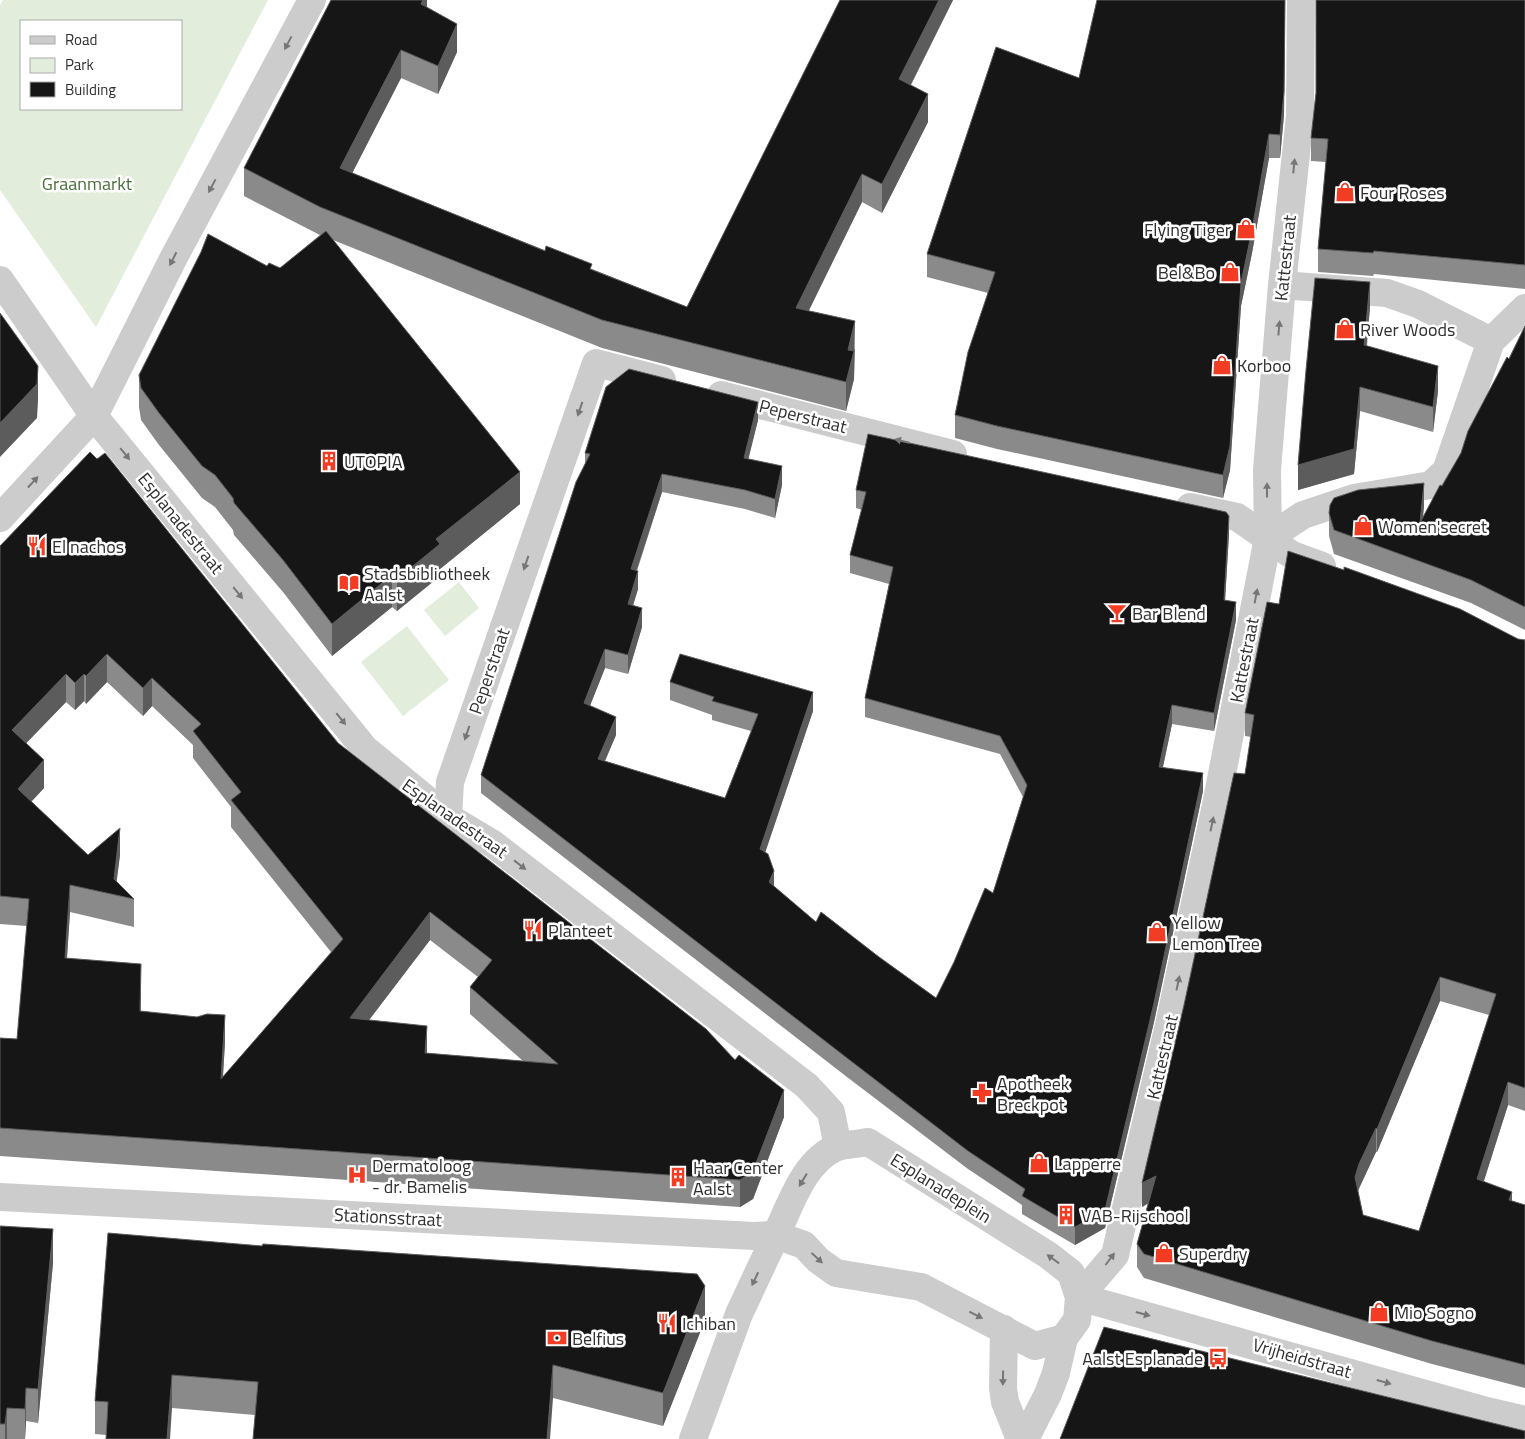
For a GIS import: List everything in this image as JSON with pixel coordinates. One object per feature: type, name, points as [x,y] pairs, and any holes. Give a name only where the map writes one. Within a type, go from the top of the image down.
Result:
[{"type":"street","points":[[0,518],[94,416],[174,257],[312,0]]},
{"type":"street","name":"Kattestraat","points":[[1079,1297],[1115,1255],[1169,1025],[1216,805],[1268,538],[1267,470],[1282,285],[1300,116],[1301,0]]},
{"type":"street","points":[[0,280],[94,416]]},
{"type":"street","points":[[1282,285],[1387,293],[1418,304],[1491,341]]},
{"type":"street","points":[[1268,538],[1303,515],[1336,503],[1354,498],[1431,485],[1446,471],[1491,341],[1525,308]]},
{"type":"street","name":"Peperstraat","points":[[448,817],[450,782],[596,363],[974,459]]},
{"type":"street","name":"Esplanadestraat","points":[[94,416],[365,749],[448,817],[493,844],[808,1086],[831,1112],[838,1147]]},
{"type":"street","points":[[1169,502],[1237,517],[1292,555],[1346,575]]},
{"type":"street","name":"Esplanadeplein","points":[[693,1439],[739,1314],[803,1178],[819,1160],[838,1147],[868,1142],[1048,1255],[1071,1273],[1079,1297],[1077,1320],[1064,1338],[1056,1374],[1025,1439]]},
{"type":"street","name":"Stationsstraat","points":[[0,1198],[754,1236],[776,1235]]},
{"type":"street","points":[[776,1235],[804,1245],[818,1260],[836,1273],[921,1287],[1035,1346],[1064,1338]]},
{"type":"street","name":"Vrijheidstraat","points":[[1079,1297],[1483,1410],[1525,1420]]},
{"type":"street","points":[[1004,1329],[1003,1388],[1005,1402],[1020,1439]]},
{"type":"green space","name":"Graanmarkt","points":[[3,0],[268,0],[96,327],[0,190],[0,5]]},
{"type":"green space","points":[[459,582],[479,608],[445,636],[424,610]]},
{"type":"green space","points":[[407,626],[449,680],[403,716],[361,662]]},
{"type":"building","points":[[331,0],[423,0],[421,4],[457,24],[438,66],[401,50],[340,168],[545,251],[546,246],[592,264],[590,269],[687,307],[840,0],[939,0],[899,79],[928,94],[882,184],[862,174],[796,308],[855,321],[848,350],[854,351],[846,382],[602,320],[320,207],[244,168]]},
{"type":"building","points":[[1097,0],[1285,0],[1284,92],[1280,135],[1269,134],[1241,283],[1230,446],[1223,475],[997,426],[955,415],[968,352],[995,272],[927,254],[996,47],[1079,78]]},
{"type":"building","points":[[1316,0],[1525,0],[1525,265],[1374,251],[1373,253],[1318,249],[1328,139],[1311,138],[1316,93]]},
{"type":"building","name":"UTOPIA","points":[[326,231],[520,472],[436,539],[440,544],[397,579],[392,575],[332,624],[283,560],[234,503],[233,498],[215,475],[202,466],[159,413],[141,388],[139,375],[201,252],[208,234],[267,266],[269,263],[280,268]]},
{"type":"building","points":[[1315,278],[1370,282],[1364,345],[1438,366],[1433,407],[1360,387],[1354,449],[1298,465],[1306,370]]},
{"type":"building","points":[[0,313],[38,366],[37,384],[0,423]]},
{"type":"building","points":[[1525,326],[1525,607],[1471,580],[1334,530],[1329,513],[1330,505],[1334,498],[1358,490],[1424,483],[1420,523],[1440,485],[1442,486],[1461,453],[1468,431],[1507,357],[1509,359]]},
{"type":"building","points":[[629,369],[758,402],[744,458],[782,466],[775,499],[745,490],[662,474],[631,569],[638,571],[628,604],[642,608],[628,655],[605,649],[584,703],[616,717],[598,759],[725,798],[758,714],[712,701],[714,697],[670,682],[680,654],[813,692],[760,849],[768,854],[774,871],[769,882],[816,922],[821,912],[936,998],[954,962],[985,888],[993,893],[1027,785],[1000,736],[865,698],[893,567],[850,555],[866,492],[856,490],[868,434],[1226,512],[1229,516],[1224,600],[1236,602],[1214,713],[1172,705],[1159,767],[1203,773],[1154,1003],[1105,1210],[1075,1227],[1022,1196],[1025,1189],[968,1151],[481,775],[576,482],[590,454],[585,453],[606,387]]},
{"type":"building","points":[[90,452],[97,459],[105,453],[338,743],[706,1029],[735,1060],[739,1055],[784,1090],[753,1171],[740,1180],[0,1128],[0,1038],[17,1039],[29,899],[0,896],[0,546]],"holes":[[[107,654],[143,688],[152,678],[201,724],[193,731],[241,792],[231,800],[343,939],[221,1079],[225,1015],[207,1014],[197,1017],[140,1011],[141,964],[65,958],[70,885],[134,899],[114,879],[120,828],[88,855],[18,789],[44,760],[12,730],[66,674],[75,683],[84,674],[86,676]],[[430,912],[492,960],[470,987],[558,1064],[425,1053],[427,1026],[350,1018]]]},
{"type":"building","points":[[1288,551],[1344,570],[1344,567],[1460,609],[1518,639],[1525,640],[1525,1088],[1508,1082],[1477,1179],[1512,1192],[1509,1200],[1525,1205],[1525,1365],[1432,1341],[1144,1254],[1137,1244],[1156,1176],[1142,1183],[1184,1005],[1234,773],[1245,774],[1254,715],[1245,713],[1267,602],[1279,604]],"holes":[[[1440,977],[1496,994],[1419,1231],[1363,1215],[1355,1177],[1359,1164],[1377,1129]]]},
{"type":"building","points":[[0,1226],[53,1229],[38,1389],[26,1388],[25,1409],[7,1408],[5,1424],[0,1424]]},
{"type":"building","points":[[108,1233],[262,1246],[263,1244],[697,1274],[705,1286],[663,1393],[553,1365],[547,1439],[253,1439],[258,1382],[172,1375],[167,1439],[106,1439],[108,1402],[95,1401]]},
{"type":"building","points":[[1104,1327],[1525,1431],[1525,1439],[1060,1439]]},
{"type":"place","name":"Four Roses","points":[[1345,192]]},
{"type":"place","name":"Flying Tiger","points":[[1246,229]]},
{"type":"place","name":"Bel&Bo","points":[[1230,272]]},
{"type":"place","name":"River Woods","points":[[1345,329]]},
{"type":"place","name":"Korboo","points":[[1222,365]]},
{"type":"place","name":"UTOPIA","points":[[329,461]]},
{"type":"place","name":"Women'secret","points":[[1363,526]]},
{"type":"place","name":"El nachos","points":[[37,546]]},
{"type":"place","name":"Stadsbibliotheek Aalst","points":[[349,583]]},
{"type":"place","name":"Bar Blend","points":[[1117,613]]},
{"type":"place","name":"Planteet","points":[[533,930]]},
{"type":"place","name":"Yellow Lemon Tree","points":[[1157,932]]},
{"type":"place","name":"Apotheek Breckpot","points":[[982,1093]]},
{"type":"place","name":"Lapperre","points":[[1039,1163]]},
{"type":"place","name":"Dermatoloog - dr. Bamelis","points":[[357,1175]]},
{"type":"place","name":"Haar Center Aalst","points":[[678,1177]]},
{"type":"place","name":"VAB-Rijschool","points":[[1066,1215]]},
{"type":"place","name":"Superdry","points":[[1164,1253]]},
{"type":"place","name":"Mio Sogno","points":[[1379,1312]]},
{"type":"place","name":"Ichiban","points":[[667,1323]]},
{"type":"place","name":"Belfius","points":[[557,1338]]},
{"type":"place","name":"Aalst Esplanade","points":[[1218,1358]]}]
